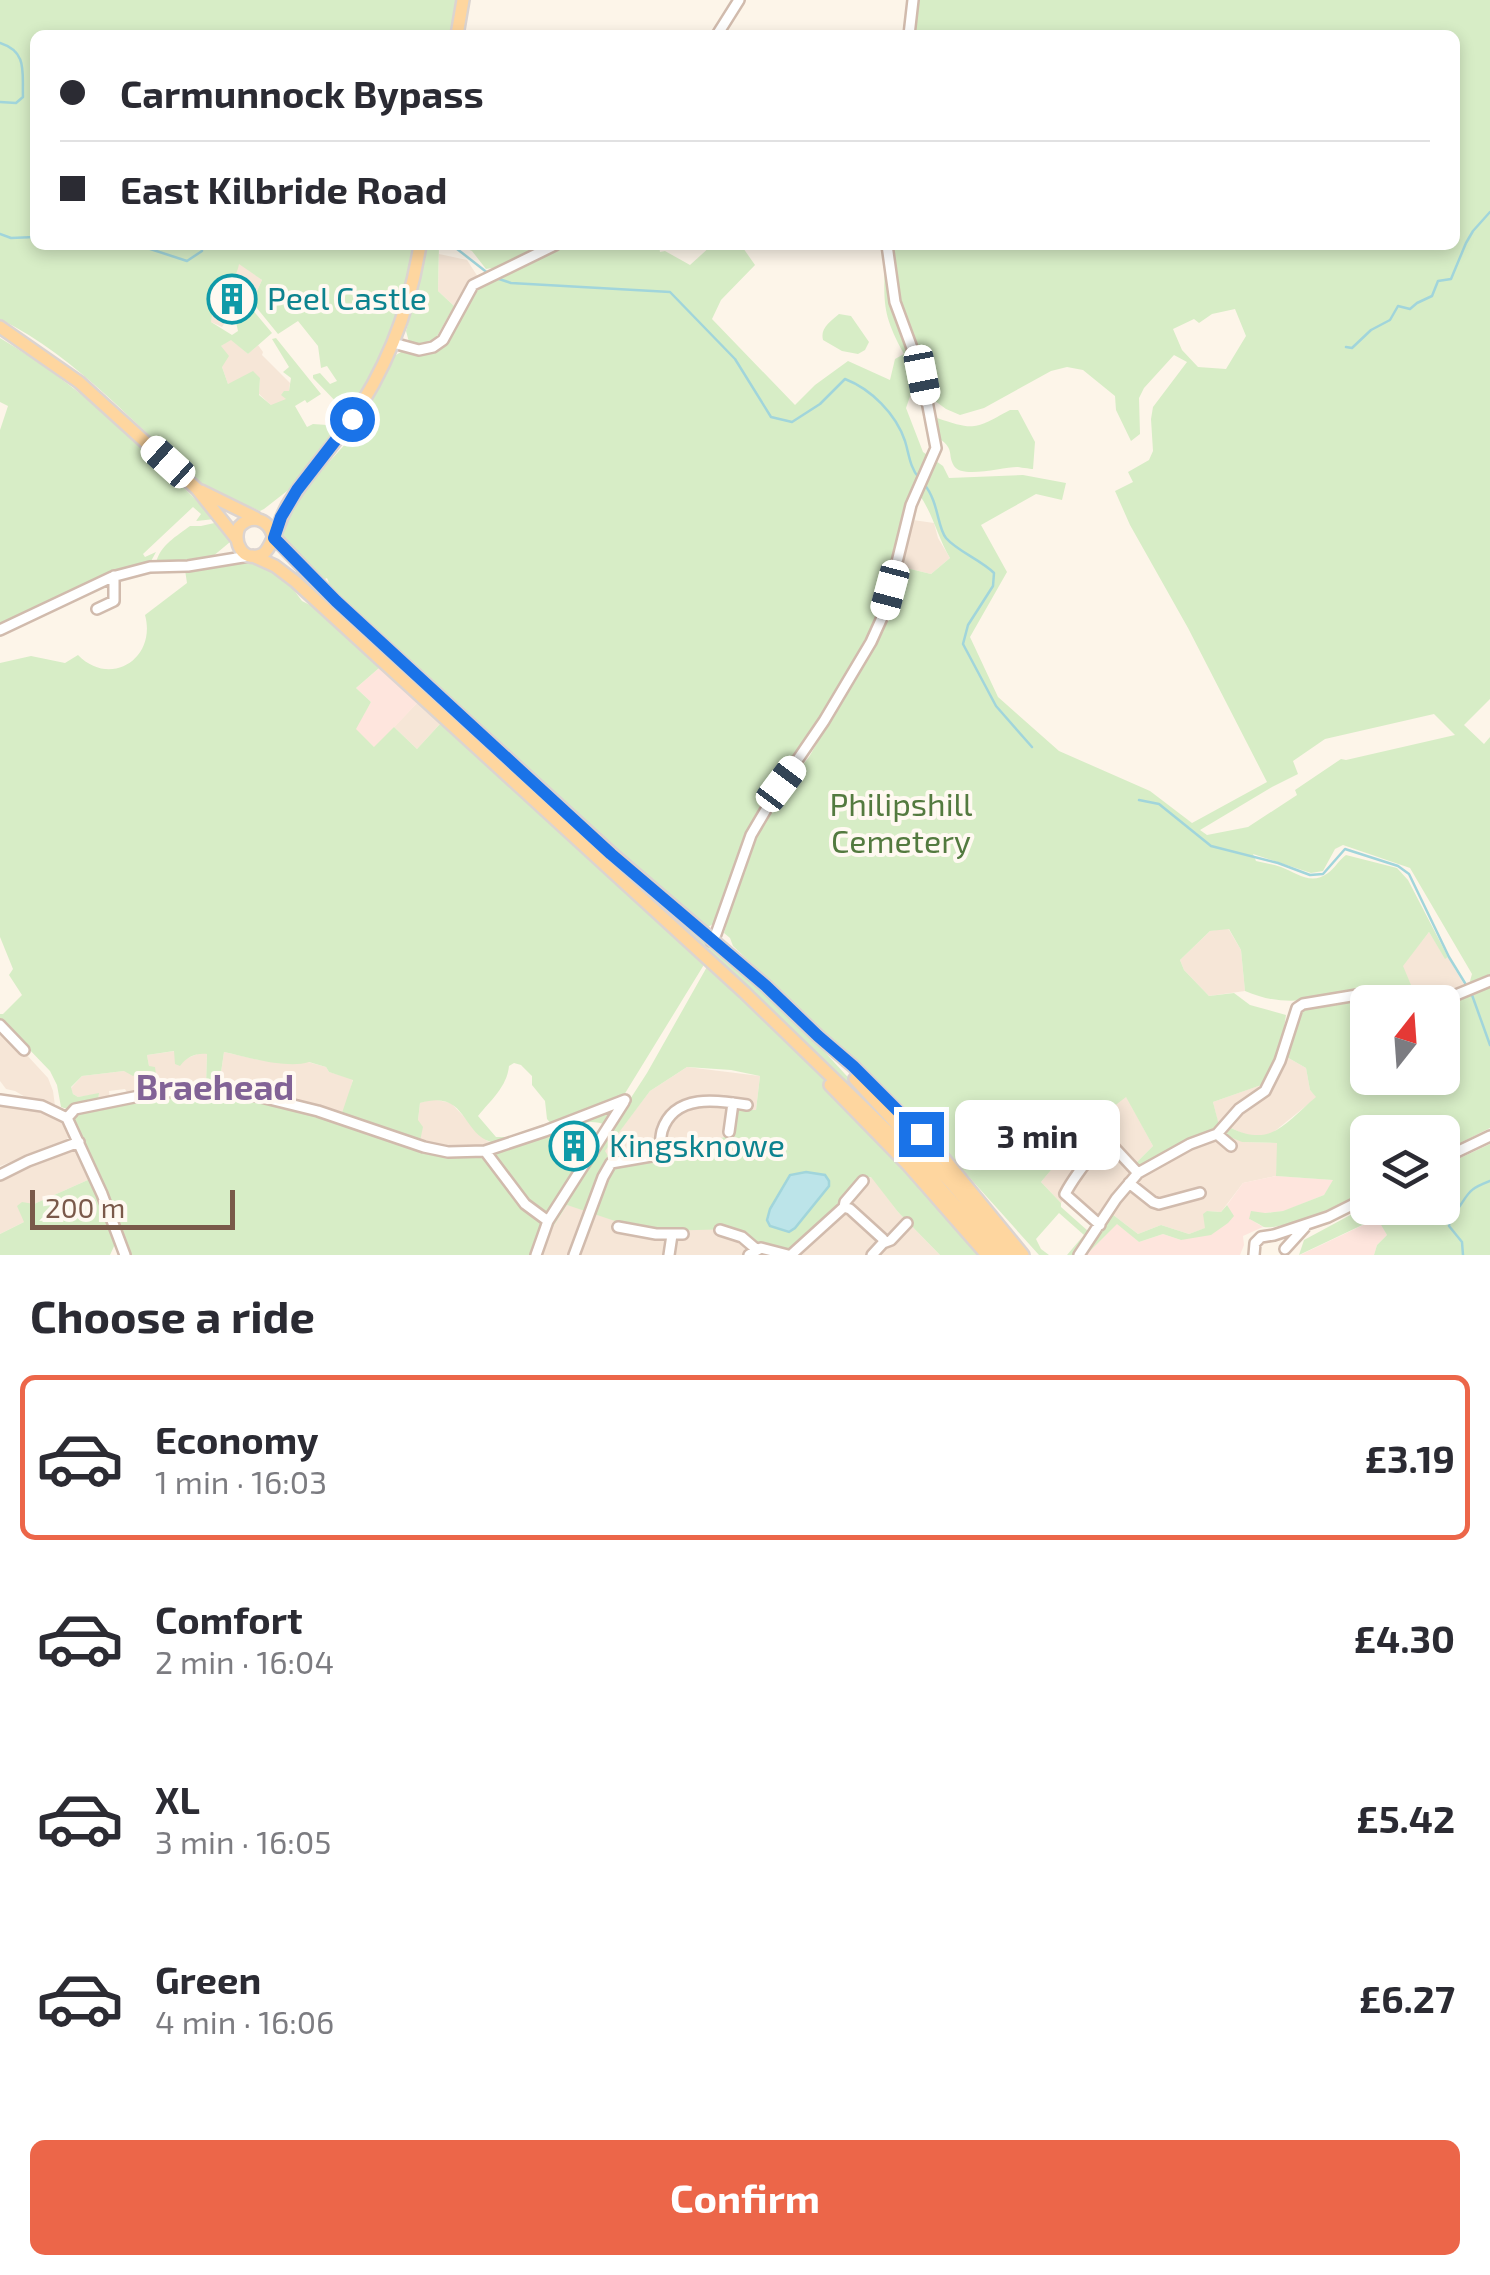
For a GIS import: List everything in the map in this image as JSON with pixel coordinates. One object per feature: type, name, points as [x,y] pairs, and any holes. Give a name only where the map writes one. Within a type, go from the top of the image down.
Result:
[{"type":"main road","points":[[458,30],[463,0]]},
{"type":"main road","points":[[252,556],[270,548],[281,517],[297,490],[352,419],[393,343],[416,274],[419,251]]},
{"type":"main road","points":[[0,330],[79,382],[197,489],[242,551],[275,566],[296,582],[912,1148]]},
{"type":"main road","points":[[197,489],[270,526],[273,536],[336,601],[611,854],[853,1066],[931,1144],[1023,1255]]},
{"type":"main road","points":[[236,540],[241,524],[257,519],[297,490]]},
{"type":"main road","points":[[785,1034],[987,1255]]},
{"type":"main road","points":[[818,1036],[912,1148],[1012,1255]]},
{"type":"main road","points":[[946,1185],[1000,1255]]},
{"type":"street","points":[[720,30],[738,0]]},
{"type":"street","points":[[910,30],[913,0]]},
{"type":"street","points":[[393,343],[419,350],[433,347],[443,340],[473,285],[547,250]]},
{"type":"street","points":[[711,940],[751,835],[871,642],[885,611],[911,505],[936,448],[922,375],[895,302],[889,250]]},
{"type":"street","points":[[209,562],[229,550],[236,540]]},
{"type":"street","points":[[0,630],[114,576],[150,566],[188,566],[252,556]]},
{"type":"street","points":[[97,609],[114,600],[114,576]]},
{"type":"street","points":[[1079,1255],[1138,1174],[1190,1144],[1217,1134],[1239,1108],[1260,1096],[1280,1060],[1292,1018],[1303,1004],[1363,994],[1451,998],[1490,981]]},
{"type":"street","points":[[0,1026],[24,1050]]},
{"type":"street","points":[[6,1049],[14,1040]]},
{"type":"street","points":[[67,1118],[75,1109],[154,1093],[212,1088],[318,1111],[436,1150],[485,1151],[625,1100],[548,1221],[536,1255]]},
{"type":"street","points":[[0,1100],[42,1106],[67,1118],[125,1255]]},
{"type":"street","points":[[574,1255],[606,1168],[616,1161],[658,1155],[663,1128],[683,1106],[700,1100],[747,1106]]},
{"type":"street","points":[[729,1132],[733,1103]]},
{"type":"street","points":[[1102,1126],[1110,1136],[1110,1144],[1138,1174]]},
{"type":"street","points":[[1217,1134],[1231,1146]]},
{"type":"street","points":[[1460,1150],[1490,1136]]},
{"type":"street","points":[[0,1175],[79,1142]]},
{"type":"street","points":[[1100,1224],[1066,1196],[1082,1166],[1110,1144]]},
{"type":"street","points":[[485,1151],[525,1204],[548,1221]]},
{"type":"street","points":[[1074,1156],[1082,1166]]},
{"type":"street","points":[[720,1230],[742,1237],[753,1252],[790,1255],[844,1207],[863,1181]]},
{"type":"street","points":[[1129,1183],[1159,1204],[1200,1192]]},
{"type":"street","points":[[1184,1198],[1188,1210]]},
{"type":"street","points":[[1253,1255],[1258,1240],[1265,1235],[1328,1218],[1350,1206]]},
{"type":"street","points":[[844,1207],[868,1224],[883,1243]]},
{"type":"street","points":[[872,1255],[907,1223]]},
{"type":"street","points":[[1285,1252],[1290,1241],[1307,1225]]},
{"type":"street","points":[[618,1228],[677,1235],[669,1255]]},
{"type":"street","points":[[1274,1235],[1282,1240],[1285,1252]]},
{"type":"shaded area","points":[[439,254],[467,260],[478,277],[462,291],[454,306],[438,291]]},
{"type":"shaded area","points":[[239,263],[262,280],[252,302],[240,299],[222,327],[211,322],[211,313]]},
{"type":"shaded area","points":[[231,339],[248,354],[258,345],[262,355],[290,383],[288,399],[272,406],[259,394],[260,378],[228,384],[221,346]]},
{"type":"shaded area","points":[[913,520],[934,523],[950,558],[931,574],[902,567]]},
{"type":"shaded area","points":[[379,668],[418,702],[375,748],[355,729],[371,702],[356,688]]},
{"type":"shaded area","points":[[418,702],[440,724],[417,749],[394,727]]},
{"type":"shaded area","points":[[1228,928],[1241,950],[1245,991],[1209,996],[1184,970],[1180,960],[1210,931]]},
{"type":"shaded area","points":[[1429,932],[1466,988],[1460,991],[1460,985],[1411,985],[1402,966]]},
{"type":"shaded area","points":[[0,1033],[48,1078],[55,1106],[6,1089],[0,1081]]},
{"type":"shaded area","points":[[175,1051],[185,1059],[207,1053],[206,1086],[158,1090],[147,1055]]},
{"type":"shaded area","points":[[224,1052],[259,1060],[308,1062],[353,1079],[344,1113],[341,1116],[219,1086]]},
{"type":"shaded area","points":[[1285,1056],[1306,1068],[1310,1090],[1317,1097],[1270,1135],[1248,1136],[1231,1128],[1242,1142],[1278,1143],[1276,1176],[1243,1183],[1221,1212],[1207,1211],[1206,1228],[1189,1234],[1161,1225],[1138,1234],[1112,1214],[1139,1178],[1221,1135],[1213,1102],[1275,1080]]},
{"type":"shaded area","points":[[687,1067],[760,1076],[756,1110],[735,1134],[680,1154],[656,1151],[609,1158],[604,1151],[650,1091]]},
{"type":"shaded area","points":[[139,1073],[140,1094],[129,1096],[125,1089],[109,1091],[110,1098],[98,1102],[99,1094],[73,1094],[71,1088],[82,1076]]},
{"type":"shaded area","points":[[1126,1096],[1153,1146],[1135,1164],[1097,1219],[1068,1194],[1061,1203],[1041,1182],[1087,1127]]},
{"type":"shaded area","points":[[432,1099],[451,1103],[487,1141],[496,1144],[444,1149],[420,1141],[420,1103]]},
{"type":"shaded area","points":[[0,1103],[53,1113],[67,1121],[72,1135],[0,1166]]},
{"type":"shaded area","points":[[71,1149],[79,1152],[90,1179],[34,1204],[24,1222],[0,1234],[0,1181]]},
{"type":"shaded area","points":[[1276,1176],[1334,1180],[1324,1195],[1250,1219],[1263,1227],[1243,1236],[1240,1255],[1086,1255],[1117,1223],[1139,1242],[1163,1234],[1181,1240],[1233,1216],[1227,1205],[1243,1183]]},
{"type":"shaded area","points":[[872,1177],[898,1212],[940,1255],[541,1255],[567,1205],[734,1229],[760,1245],[796,1249],[862,1179]]},
{"type":"shaded area","points":[[1363,1225],[1382,1225],[1387,1235],[1374,1255],[1300,1255]]},
{"type":"green space","points":[[0,0],[458,0],[452,30],[30,30],[30,250],[413,250],[392,332],[373,374],[350,410],[344,410],[313,378],[320,373],[330,384],[337,381],[327,366],[321,368],[318,346],[298,321],[278,334],[252,302],[262,280],[239,264],[211,322],[232,335],[238,331],[240,310],[247,307],[272,333],[248,354],[231,340],[221,346],[229,356],[222,367],[228,384],[253,371],[260,378],[259,395],[271,405],[286,399],[281,395],[289,391],[291,378],[283,372],[289,367],[272,339],[276,338],[321,394],[295,406],[307,427],[327,425],[334,413],[342,421],[296,484],[264,509],[260,511],[204,486],[82,374],[0,319]]},
{"type":"green space","name":"Philipshill Cemetery","points":[[917,0],[1490,0],[1490,699],[1464,725],[1484,744],[1490,737],[1490,1128],[1460,1143],[1460,1115],[1350,1115],[1350,1200],[1274,1227],[1264,1227],[1249,1219],[1251,1211],[1283,1211],[1324,1195],[1333,1180],[1276,1176],[1277,1143],[1242,1142],[1225,1135],[1231,1128],[1268,1134],[1316,1097],[1310,1090],[1306,1068],[1285,1056],[1301,1010],[1350,1002],[1350,1095],[1460,1095],[1460,996],[1466,995],[1472,974],[1410,868],[1343,845],[1335,849],[1323,871],[1311,873],[1253,854],[1256,861],[1310,878],[1322,877],[1346,855],[1397,868],[1408,880],[1448,957],[1445,959],[1429,932],[1403,966],[1411,985],[1350,985],[1350,993],[1279,1000],[1245,991],[1241,950],[1229,929],[1210,931],[1180,960],[1184,970],[1209,996],[1234,993],[1250,1005],[1286,1015],[1281,1049],[1267,1083],[1213,1102],[1220,1129],[1193,1138],[1141,1167],[1135,1164],[1153,1146],[1126,1097],[1087,1127],[1041,1182],[1088,1231],[1073,1255],[1067,1255],[1084,1235],[1059,1213],[1036,1239],[1049,1255],[1039,1255],[925,1128],[733,946],[724,933],[743,866],[768,809],[809,757],[874,644],[902,567],[931,574],[950,558],[918,493],[886,600],[870,634],[810,735],[760,806],[740,850],[718,921],[708,927],[331,588],[327,578],[300,558],[281,534],[291,504],[357,431],[394,356],[403,351],[434,351],[443,345],[475,291],[503,274],[498,267],[486,269],[470,250],[660,250],[690,265],[706,250],[744,250],[755,265],[721,300],[712,319],[795,405],[848,361],[890,380],[895,359],[904,354],[886,306],[885,255],[918,373],[906,408],[923,452],[943,466],[949,478],[1023,475],[1066,483],[1062,500],[1036,494],[981,525],[1007,572],[970,637],[998,697],[1059,751],[1150,791],[1192,823],[1267,782],[1115,491],[1133,482],[1128,472],[1149,460],[1153,451],[1153,407],[1187,362],[1174,355],[1144,388],[1139,398],[1140,434],[1131,441],[1116,410],[1115,396],[1083,370],[1067,367],[1051,371],[984,408],[960,415],[931,398],[898,301],[891,250],[1460,250],[1460,30],[914,30]],"holes":[[[1235,309],[1246,336],[1226,369],[1198,367],[1182,350],[1173,329],[1194,319],[1199,323],[1212,314]],[[1434,714],[1455,735],[1341,759],[1295,790],[1297,795],[1248,827],[1207,835],[1200,830],[1298,774],[1293,761],[1325,739]]]},
{"type":"green space","points":[[425,250],[439,250],[438,291],[454,306],[435,340],[417,344],[409,342],[406,331]]},
{"type":"green space","points":[[839,314],[851,316],[869,342],[865,350],[858,354],[842,351],[823,340],[824,329]]},
{"type":"green space","points":[[0,338],[87,399],[215,519],[196,521],[201,514],[193,507],[143,554],[145,557],[156,552],[150,563],[107,574],[0,625],[0,430],[8,406],[0,402]]},
{"type":"green space","points":[[1018,410],[1035,442],[1033,469],[958,470],[940,439],[937,418],[975,426]]},
{"type":"green space","points":[[219,522],[230,542],[212,557],[156,563],[165,546],[190,526]]},
{"type":"green space","points":[[248,560],[287,581],[302,601],[320,610],[379,668],[356,688],[371,702],[356,729],[374,747],[394,727],[417,749],[440,724],[449,729],[705,963],[624,1095],[553,1126],[547,1119],[545,1101],[532,1085],[532,1076],[514,1063],[478,1116],[496,1137],[542,1125],[544,1128],[491,1142],[481,1137],[447,1102],[420,1103],[420,1141],[444,1149],[431,1147],[341,1116],[353,1080],[329,1072],[326,1067],[224,1052],[219,1086],[206,1086],[207,1054],[192,1056],[180,1066],[175,1064],[174,1051],[147,1055],[149,1066],[155,1067],[158,1090],[140,1094],[138,1073],[82,1076],[71,1087],[73,1094],[78,1097],[99,1093],[98,1102],[61,1107],[50,1071],[0,1019],[0,1014],[22,995],[9,975],[13,969],[0,937],[0,663],[31,656],[65,663],[78,655],[104,669],[128,664],[144,644],[145,615],[187,583],[185,570]]},
{"type":"green space","points":[[297,571],[789,1013],[911,1146],[842,1083],[747,986],[294,574]]},
{"type":"green space","points":[[708,965],[750,1001],[982,1255],[940,1255],[871,1177],[862,1179],[790,1252],[760,1245],[733,1229],[660,1231],[615,1224],[567,1205],[538,1255],[548,1226],[647,1073]],"holes":[[[687,1067],[760,1076],[756,1110],[738,1110],[735,1134],[680,1154],[666,1154],[662,1159],[614,1166],[605,1151],[650,1091]]]},
{"type":"green space","points":[[212,1090],[254,1097],[362,1130],[482,1155],[542,1221],[531,1255],[129,1255],[73,1119],[75,1115],[124,1100]]},
{"type":"green space","points":[[614,1110],[606,1125],[581,1123],[557,1134],[582,1164],[547,1215],[528,1204],[492,1151]]},
{"type":"green space","points":[[1490,1144],[1490,1255],[1374,1255],[1387,1235],[1381,1225],[1460,1225],[1460,1158]]},
{"type":"green space","points":[[90,1179],[116,1242],[110,1255],[0,1255],[0,1234],[24,1222],[17,1206],[22,1202],[34,1204]]},
{"type":"green space","points":[[1227,1205],[1234,1216],[1211,1235],[1181,1240],[1163,1234],[1139,1242],[1117,1224],[1083,1255],[1112,1214],[1138,1234],[1161,1225],[1189,1234],[1205,1228],[1203,1214],[1221,1212]]},
{"type":"green space","points":[[1350,1215],[1350,1225],[1362,1225],[1299,1255],[1304,1240]]},
{"type":"water","points":[[790,1175],[825,1175],[829,1186],[795,1228],[789,1232],[770,1226],[770,1209]]},
{"type":"waterway","points":[[0,43],[15,52],[23,71],[23,97],[16,103],[0,102]]},
{"type":"waterway","points":[[1346,347],[1352,348],[1371,330],[1390,320],[1398,306],[1410,309],[1432,296],[1438,281],[1451,279],[1466,243],[1490,212]]},
{"type":"waterway","points":[[0,234],[30,237]]},
{"type":"waterway","points":[[153,250],[187,261],[202,250]]},
{"type":"waterway","points":[[458,250],[489,274]]},
{"type":"waterway","points":[[496,278],[511,283],[670,292],[735,359],[771,417],[792,422],[820,404],[845,379],[864,389],[889,412],[901,431],[919,478]]},
{"type":"waterway","points":[[924,484],[933,498],[946,538],[994,573],[993,586],[968,625],[963,644],[996,706],[1032,747]]},
{"type":"waterway","points":[[1139,800],[1159,804],[1211,846],[1310,875],[1323,874],[1345,849],[1398,866],[1409,874],[1468,988]]},
{"type":"waterway","points":[[1472,995],[1490,1045]]},
{"type":"waterway","points":[[1463,1255],[1462,1242],[1449,1226],[1450,1218],[1470,1192],[1490,1181]]},
{"type":"place","name":"Peel Castle","points":[[232,299]]},
{"type":"place","name":"Kingsknowe","points":[[574,1146]]},
{"type":"district","name":"Braehead","points":[[215,1088]]},
{"type":"route","points":[[352,419],[297,490],[274,538],[336,601],[611,854],[766,986],[921,1134]]}]
